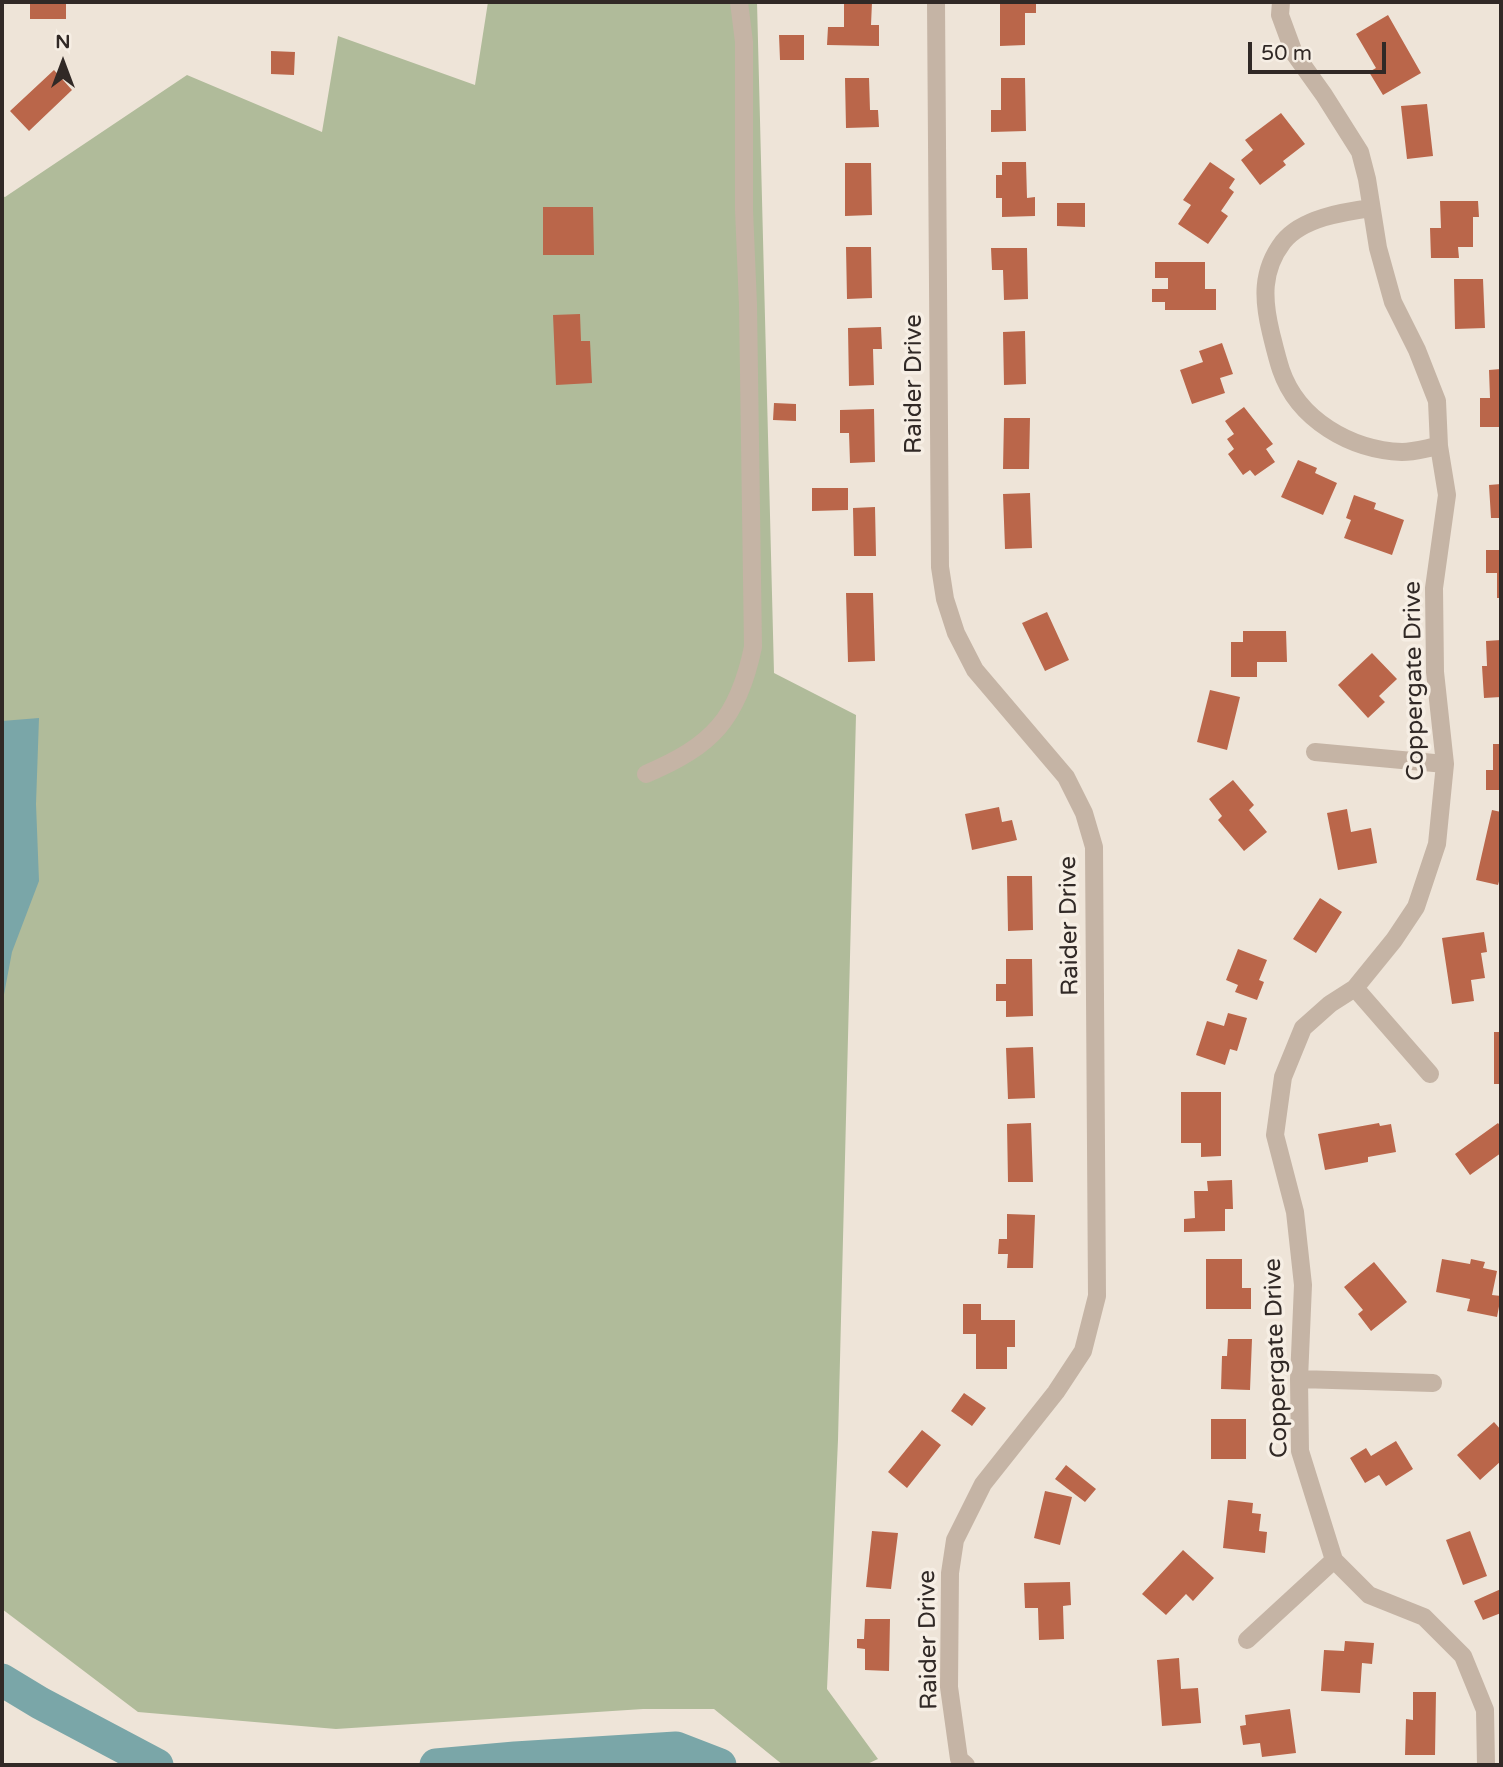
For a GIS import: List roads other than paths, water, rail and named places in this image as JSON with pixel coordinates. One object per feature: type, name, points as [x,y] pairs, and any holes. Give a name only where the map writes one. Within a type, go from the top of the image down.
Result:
[{"type":"street","points":[[646,774],[697,749],[730,715],[748,669],[753,647],[744,210],[744,42],[739,2]]},
{"type":"street","name":"Raider Drive","points":[[936,2],[940,567],[945,599],[956,633],[975,670],[1066,777],[1084,813],[1094,847],[1097,1296],[1083,1351],[1056,1392],[984,1484],[955,1540],[950,1573],[949,1687],[959,1759],[967,1765]]},
{"type":"street","name":"Coppergate Drive","points":[[1280,2],[1280,15],[1294,53],[1360,152],[1378,248],[1393,302],[1437,401],[1439,446],[1447,495],[1434,588],[1435,672],[1445,764],[1437,844],[1416,907],[1394,940],[1355,988],[1329,1004],[1303,1028],[1283,1077],[1275,1135],[1295,1212],[1303,1285],[1299,1378],[1300,1451],[1334,1560],[1369,1595],[1424,1617],[1463,1656],[1485,1710],[1486,1765]]},
{"type":"street","points":[[1371,208],[1330,214],[1306,225],[1284,241],[1266,274],[1264,306],[1281,372],[1300,405],[1323,426],[1362,446],[1404,452],[1439,446]]},
{"type":"street","points":[[1315,752],[1445,764]]},
{"type":"street","points":[[1355,988],[1430,1074]]},
{"type":"street","points":[[1299,1378],[1433,1382]]},
{"type":"street","points":[[1247,1640],[1334,1560]]},
{"type":"water","points":[[39,718],[36,804],[39,881],[12,952],[2,1005],[2,721]]},
{"type":"waterway","points":[[2,1680],[157,1765]]},
{"type":"waterway","points":[[436,1765],[676,1748],[720,1765]]}]
